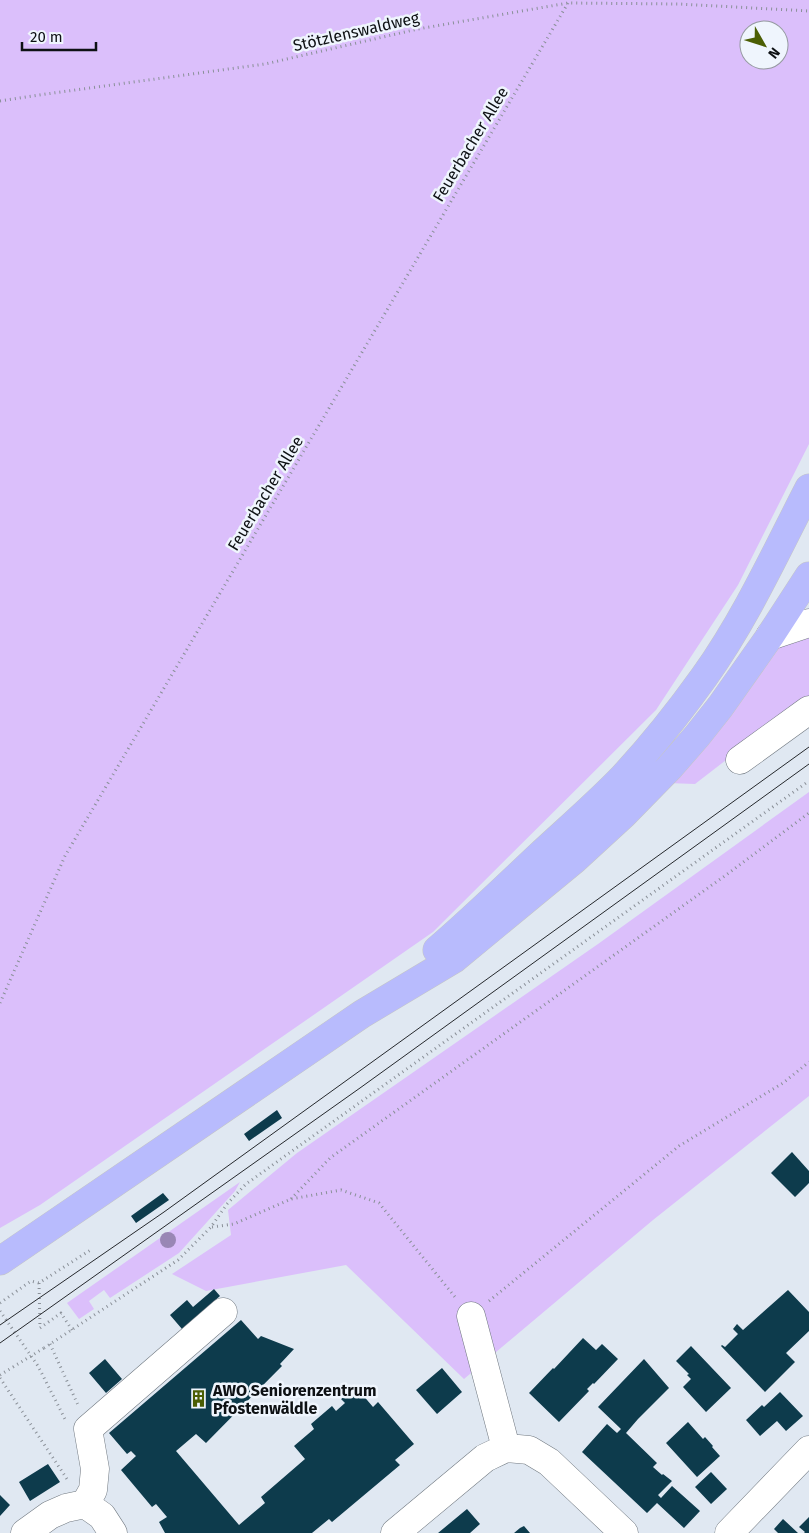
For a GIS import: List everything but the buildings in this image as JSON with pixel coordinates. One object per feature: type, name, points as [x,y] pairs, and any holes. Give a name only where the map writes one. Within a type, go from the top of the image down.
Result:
[{"type":"main road","points":[[362,1014],[461,929],[623,776],[667,726],[705,676],[735,628],[809,488]]},
{"type":"main road","points":[[788,529],[809,512]]},
{"type":"main road","points":[[2,1260],[362,1014],[454,960],[574,860],[616,822],[670,767],[697,736],[720,707],[807,580]]},
{"type":"street","points":[[770,636],[809,624]]},
{"type":"street","points":[[740,760],[809,710]]},
{"type":"street","points":[[85,1504],[93,1490],[95,1469],[79,1428],[223,1312]]},
{"type":"street","points":[[471,1316],[506,1448]]},
{"type":"street","points":[[395,1533],[485,1458],[506,1448],[529,1450],[548,1462],[624,1533]]},
{"type":"street","points":[[729,1533],[809,1450]]},
{"type":"street","points":[[25,1533],[50,1515],[66,1508],[85,1504],[102,1516],[113,1533]]},
{"type":"path","name":"Stötzlenswaldweg","points":[[0,101],[265,64],[418,28],[568,3],[679,4],[809,11]]},
{"type":"path","name":"Feuerbacher Allee","points":[[0,1003],[65,856],[568,3]]},
{"type":"path","points":[[85,1504],[71,1487],[0,1377],[178,1260],[211,1227],[227,1204],[246,1184],[809,781]]},
{"type":"path","points":[[291,1199],[330,1158],[726,875],[809,813]]},
{"type":"path","points":[[211,1227],[234,1224],[291,1199],[341,1190],[379,1203],[471,1316],[679,1146],[783,1083],[809,1062]]},
{"type":"path","points":[[0,1303],[31,1281],[39,1283],[92,1249]]},
{"type":"path","points":[[39,1283],[40,1328],[61,1313],[72,1330]]},
{"type":"path","points":[[0,1311],[79,1428]]},
{"type":"path","points":[[50,1344],[79,1428]]},
{"type":"shaded area","points":[[0,0],[809,0],[809,444],[738,585],[656,710],[433,932],[40,1205],[0,1228]]},
{"type":"shaded area","points":[[809,631],[809,696],[695,784],[667,783],[782,641]]},
{"type":"shaded area","points":[[809,792],[809,1096],[653,1220],[464,1379],[346,1265],[206,1291],[172,1274],[231,1235],[228,1210],[297,1153],[598,944]]},
{"type":"shaded area","points":[[240,1182],[235,1191],[179,1253],[110,1298],[104,1290],[89,1301],[94,1309],[79,1319],[67,1303]]},
{"type":"tram line","points":[[0,1325],[164,1212],[809,747]]},
{"type":"tram line","points":[[0,1343],[360,1088],[809,764]]},
{"type":"place","name":"AWO Seniorenzentrum Pfostenwäldle","points":[[199,1399]]}]
